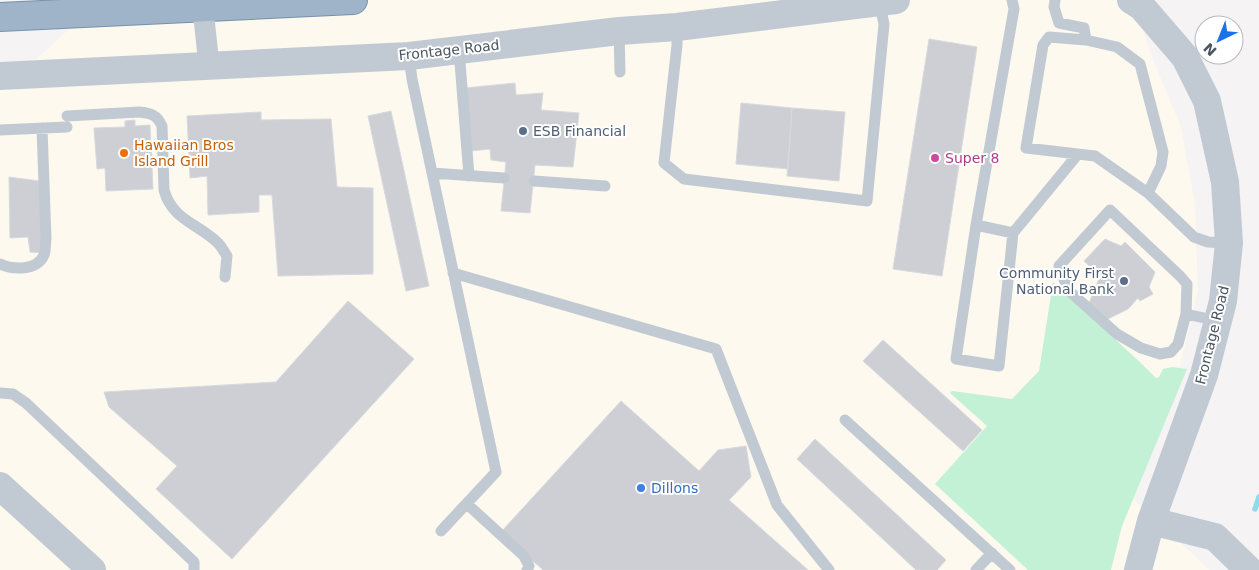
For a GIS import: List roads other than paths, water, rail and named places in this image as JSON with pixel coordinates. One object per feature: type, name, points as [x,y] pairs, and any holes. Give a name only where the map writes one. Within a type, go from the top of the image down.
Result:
[{"type":"highway","points":[[0,17],[202,4],[353,0]]},
{"type":"street","name":"Frontage Road","points":[[1131,0],[1142,7],[1184,57],[1207,101],[1225,182],[1230,243],[1223,301],[1204,375],[1151,521],[1138,570]]},
{"type":"street","name":"Frontage Road","points":[[0,76],[410,56],[676,27],[885,1]]},
{"type":"street","points":[[202,4],[209,65]]},
{"type":"street","points":[[0,486],[81,564]]},
{"type":"street","points":[[1151,521],[1215,537],[1249,570]]},
{"type":"lane","points":[[1012,0],[1014,9],[976,225],[956,359],[999,366],[1013,233],[1078,154]]},
{"type":"lane","points":[[1055,0],[1054,7],[1059,23],[1084,28],[1086,40]]},
{"type":"lane","points":[[676,27],[678,45],[664,163],[684,179],[867,201],[885,1]]},
{"type":"lane","points":[[620,32],[620,72]]},
{"type":"lane","points":[[1148,193],[1161,166],[1163,152],[1140,64],[1117,47],[1086,40],[1049,37],[1043,45],[1026,148],[1095,156],[1148,193],[1194,237],[1208,242],[1230,243]]},
{"type":"lane","points":[[459,50],[469,176]]},
{"type":"lane","points":[[410,56],[412,79],[496,472],[441,531]]},
{"type":"lane","points":[[0,130],[42,128],[67,122],[139,112],[151,113],[158,118],[162,126],[164,190],[167,200],[174,211],[218,243],[228,256],[225,277]]},
{"type":"lane","points":[[0,264],[11,268],[25,268],[37,263],[44,256],[46,239],[42,128]]},
{"type":"lane","points":[[432,173],[504,178]]},
{"type":"lane","points":[[534,181],[605,186]]},
{"type":"lane","points":[[1110,210],[1187,284],[1186,314],[1178,344],[1172,352],[1160,354],[1141,348],[1116,334],[1068,290],[1059,266],[1110,210]]},
{"type":"lane","points":[[976,225],[1013,233]]},
{"type":"lane","points":[[454,274],[716,349],[777,505],[829,570]]},
{"type":"lane","points":[[1186,314],[1218,321]]},
{"type":"lane","points":[[0,393],[13,394],[26,403],[194,562],[194,570]]},
{"type":"lane","points":[[845,420],[1010,570]]},
{"type":"lane","points":[[467,504],[524,556],[529,566],[527,570]]},
{"type":"lane","points":[[976,570],[992,553]]},
{"type":"waterway","points":[[1255,509],[1259,497]]},
{"type":"place","name":"ESB Financial","points":[[523,131]]},
{"type":"place","name":"Hawaiian Bros Island Grill","points":[[124,153]]},
{"type":"place","name":"Super 8","points":[[935,158]]},
{"type":"place","name":"Community First National Bank","points":[[1124,281]]},
{"type":"place","name":"Dillons","points":[[641,488]]}]
